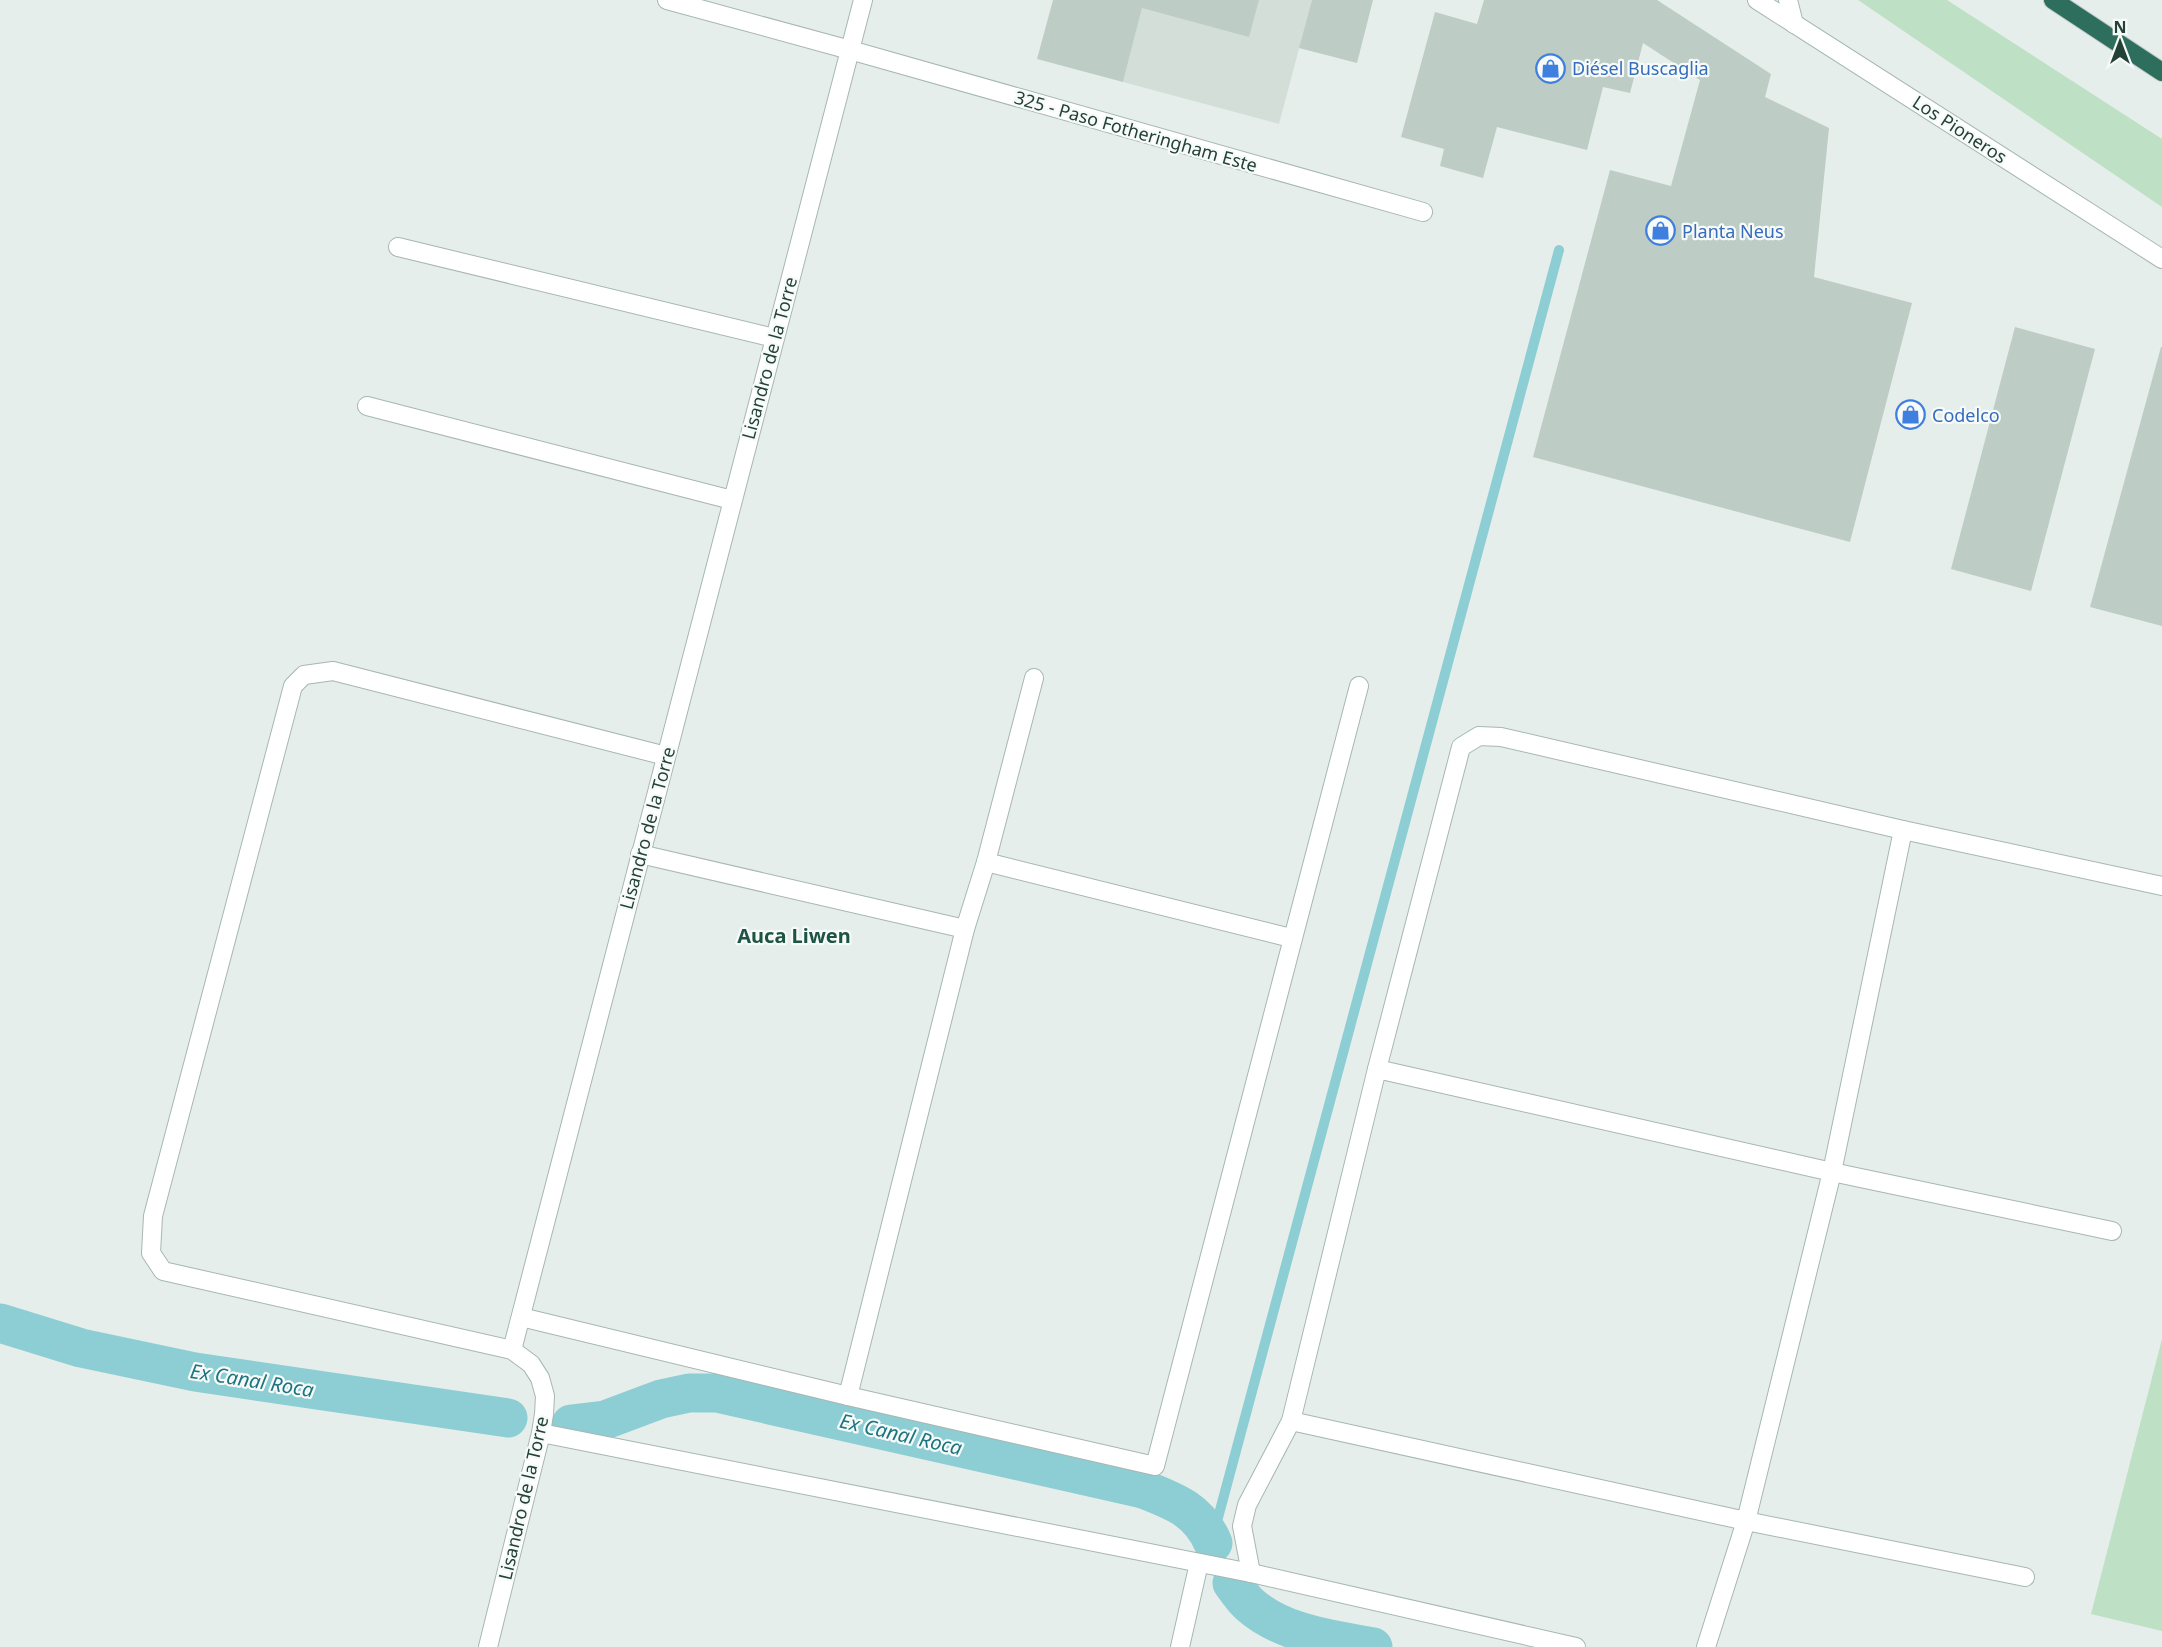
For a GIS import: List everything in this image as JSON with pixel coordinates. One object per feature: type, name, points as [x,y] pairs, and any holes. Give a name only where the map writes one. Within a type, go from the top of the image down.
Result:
[{"type":"highway","points":[[2052,0],[2162,72]]},
{"type":"street","name":"325 - Paso Fotheringham Este","points":[[667,0],[1423,212]]},
{"type":"street","name":"Lisandro de la Torre","points":[[488,1647],[541,1433],[545,1396],[540,1378],[531,1364],[512,1350],[862,0]]},
{"type":"street","name":"Los Pioneros","points":[[1757,0],[2162,259]]},
{"type":"street","points":[[1788,0],[1794,24]]},
{"type":"street","points":[[398,247],[774,338]]},
{"type":"street","points":[[367,406],[732,500]]},
{"type":"street","points":[[512,1350],[163,1271],[151,1253],[153,1216],[293,686],[304,675],[333,671],[666,756]]},
{"type":"street","points":[[848,1396],[965,929],[986,862],[1034,678]]},
{"type":"street","points":[[520,1317],[848,1396],[1155,1466],[1291,938],[1359,686]]},
{"type":"street","points":[[1251,1573],[1242,1526],[1247,1505],[1291,1421],[1377,1069],[1461,747],[1479,736],[1501,737],[1904,830],[2162,886]]},
{"type":"street","points":[[1706,1647],[1746,1521],[1832,1172],[1904,830]]},
{"type":"street","points":[[640,854],[965,929]]},
{"type":"street","points":[[986,862],[1291,938]]},
{"type":"street","points":[[1377,1069],[1832,1172],[2112,1231]]},
{"type":"street","points":[[1291,1421],[1746,1521],[2025,1577]]},
{"type":"street","points":[[541,1433],[1251,1573],[1576,1647]]},
{"type":"street","points":[[1180,1647],[1199,1563]]},
{"type":"shaded area","points":[[1144,0],[1312,0],[1279,124],[1123,82]]},
{"type":"green space","points":[[1858,0],[1947,0],[2162,139],[2162,207]]},
{"type":"green space","points":[[2162,1339],[2162,1631],[2091,1614]]},
{"type":"building","points":[[1053,0],[1259,0],[1249,37],[1142,8],[1123,82],[1037,59]]},
{"type":"building","points":[[1312,0],[1373,0],[1357,63],[1299,48]]},
{"type":"building","points":[[1484,0],[1657,0],[1771,74],[1765,97],[1829,128],[1814,277],[1912,303],[1850,542],[1533,457],[1610,170],[1671,186],[1700,80],[1643,43],[1630,93],[1603,87],[1587,150],[1497,127],[1483,178],[1440,166],[1444,149],[1401,137],[1435,12],[1477,24]]},
{"type":"building","points":[[2015,327],[2095,349],[2031,591],[1951,569]]},
{"type":"building","points":[[2162,347],[2162,626],[2090,607]]},
{"type":"waterway","points":[[1212,1540],[1559,250]]},
{"type":"waterway","name":"Ex Canal Roca","points":[[0,1323],[81,1348],[195,1372],[508,1418]]},
{"type":"waterway","name":"Ex Canal Roca","points":[[571,1424],[605,1420],[661,1399],[689,1393],[717,1393],[1143,1489],[1184,1508],[1201,1522],[1213,1543]]},
{"type":"waterway","name":"Ex Canal Roca","points":[[1232,1583],[1250,1605],[1277,1623],[1308,1634],[1373,1647]]},
{"type":"place","name":"Diésel Buscaglia","points":[[1551,68]]},
{"type":"place","name":"Planta Neus","points":[[1661,231]]},
{"type":"place","name":"Codelco","points":[[1911,415]]},
{"type":"district","name":"Auca Liwen","points":[[794,935]]}]
